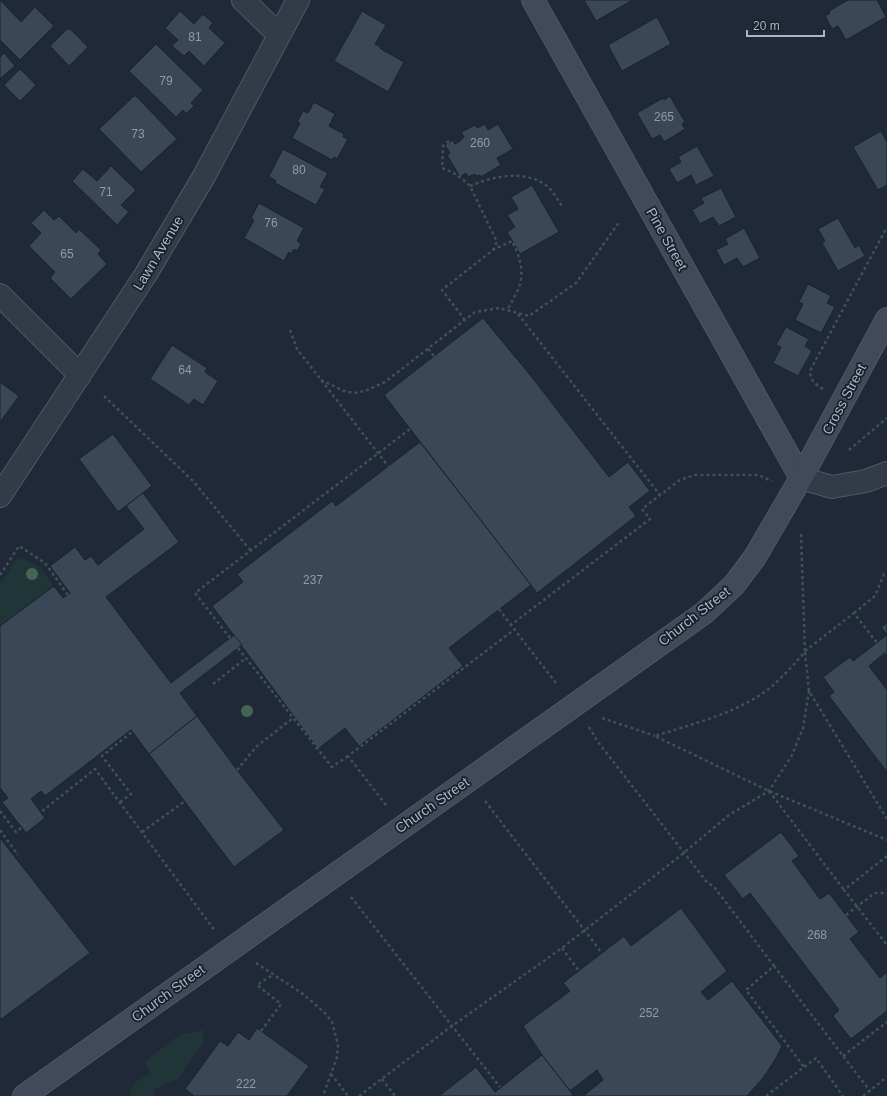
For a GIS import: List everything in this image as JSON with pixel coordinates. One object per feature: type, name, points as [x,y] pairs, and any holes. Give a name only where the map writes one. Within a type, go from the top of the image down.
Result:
[{"type":"street","points":[[243,0],[279,35]]},
{"type":"street","name":"Lawn Avenue","points":[[0,496],[146,274],[203,178],[298,0]]},
{"type":"street","name":"Pine Street","points":[[532,0],[801,478]]},
{"type":"street","points":[[0,295],[80,375]]},
{"type":"street","name":"Cross Street","points":[[801,478],[887,319]]},
{"type":"street","points":[[801,478],[832,487],[866,481],[887,473]]},
{"type":"street","name":"Church Street","points":[[24,1096],[562,712],[704,613],[734,585],[755,557],[801,478]]},
{"type":"path","points":[[449,141],[443,146],[442,168],[452,171],[463,178],[470,186],[497,242],[493,250]]},
{"type":"path","points":[[470,186],[487,178],[515,175],[528,177],[547,186],[562,206]]},
{"type":"path","points":[[321,380],[344,391],[354,393],[366,391],[386,382],[475,312],[499,308],[528,316],[576,283],[620,221]]},
{"type":"path","points":[[823,389],[814,383],[809,373],[810,369],[887,227]]},
{"type":"path","points":[[465,320],[442,290],[493,250],[512,241],[519,256],[522,270],[520,284],[508,311]]},
{"type":"path","points":[[518,313],[660,495]]},
{"type":"path","points":[[290,330],[297,349],[388,466]]},
{"type":"path","points":[[428,349],[434,356]]},
{"type":"path","points":[[104,396],[193,481],[251,551]]},
{"type":"path","points":[[849,450],[887,418]]},
{"type":"path","points":[[230,638],[195,593],[410,429]]},
{"type":"path","points":[[511,625],[650,520],[642,509],[680,480],[695,475],[758,475],[773,482]]},
{"type":"path","points":[[359,1096],[452,1026],[562,948],[729,815],[769,791],[795,749],[803,728],[809,691],[805,652],[801,534]]},
{"type":"path","points":[[0,575],[19,546],[45,563],[68,595]]},
{"type":"path","points":[[655,736],[718,715],[756,697],[769,688],[782,677],[805,652],[875,596],[884,574],[887,574]]},
{"type":"path","points":[[499,609],[556,683]]},
{"type":"path","points":[[854,612],[877,643]]},
{"type":"path","points":[[238,648],[332,767],[515,629]]},
{"type":"path","points":[[213,684],[246,658]]},
{"type":"path","points":[[809,691],[887,820]]},
{"type":"path","points":[[237,770],[257,746],[293,718]]},
{"type":"path","points":[[602,718],[655,736],[769,791],[887,840]]},
{"type":"path","points":[[589,727],[598,742],[706,881],[714,888],[870,1091]]},
{"type":"path","points":[[120,802],[131,794],[102,756],[132,732]]},
{"type":"path","points":[[348,756],[386,805]]},
{"type":"path","points":[[0,811],[16,832],[95,769],[216,931]]},
{"type":"path","points":[[769,791],[887,945]]},
{"type":"path","points":[[142,832],[185,801]]},
{"type":"path","points":[[485,801],[602,953]]},
{"type":"path","points":[[0,830],[18,855]]},
{"type":"path","points":[[844,890],[887,856]]},
{"type":"path","points":[[846,915],[875,894],[887,893]]},
{"type":"path","points":[[351,897],[500,1087]]},
{"type":"path","points":[[562,948],[579,970]]},
{"type":"path","points":[[256,963],[302,994],[324,1012],[332,1022],[338,1045],[337,1057],[323,1096]]},
{"type":"path","points":[[774,966],[746,990],[804,1067]]},
{"type":"path","points":[[261,1031],[281,1004],[257,985],[274,974]]},
{"type":"path","points":[[842,1056],[887,1022]]},
{"type":"path","points":[[766,1096],[816,1058],[844,1096]]},
{"type":"path","points":[[331,1074],[348,1096]]},
{"type":"path","points":[[863,1096],[887,1078]]},
{"type":"path","points":[[382,1079],[395,1096]]},
{"type":"path","points":[[772,1092],[775,1096]]},
{"type":"green space","points":[[18,557],[39,566],[54,586],[0,626],[0,584]]},
{"type":"green space","points":[[204,1030],[204,1041],[179,1078],[154,1090],[154,1096],[130,1096],[131,1088],[139,1080],[150,1074],[144,1062],[179,1035]]},
{"type":"building","points":[[0,0],[21,22],[35,7],[54,26],[20,60],[0,40]]},
{"type":"building","points":[[584,0],[633,0],[596,21]]},
{"type":"building","points":[[848,0],[877,0],[886,17],[846,40],[838,26],[832,29],[825,16],[830,13],[829,11]]},
{"type":"building","points":[[180,11],[194,24],[203,14],[213,23],[209,28],[225,43],[204,66],[189,51],[184,56],[172,46],[178,40],[165,28]]},
{"type":"building","points":[[362,11],[386,25],[375,44],[404,62],[388,92],[334,61]]},
{"type":"building","points":[[657,17],[671,44],[622,71],[608,45]]},
{"type":"building","points":[[67,29],[70,29],[88,47],[69,66],[50,46]]},
{"type":"building","points":[[156,44],[203,90],[191,103],[194,106],[186,114],[183,110],[176,117],[129,71]]},
{"type":"building","points":[[4,53],[15,66],[0,79],[0,57]]},
{"type":"building","points":[[20,69],[36,85],[20,101],[4,85]]},
{"type":"building","points":[[134,96],[136,96],[177,139],[141,172],[99,129]]},
{"type":"building","points":[[670,96],[685,122],[682,124],[685,129],[664,142],[660,135],[652,139],[637,113],[663,98],[664,100]]},
{"type":"building","points":[[314,102],[335,114],[329,126],[344,134],[343,137],[348,139],[337,159],[334,157],[332,160],[292,138],[300,123],[297,122],[303,111],[308,113]]},
{"type":"building","points":[[485,124],[488,130],[498,124],[513,149],[497,158],[501,165],[481,177],[480,175],[477,176],[475,174],[468,177],[466,173],[460,177],[447,155],[450,153],[445,145],[453,140],[455,144],[460,141],[464,137],[461,132],[475,125],[477,128]]},
{"type":"building","points":[[881,131],[887,142],[887,185],[878,190],[853,147]]},
{"type":"building","points":[[697,146],[714,176],[696,185],[691,175],[677,183],[669,169],[681,162],[678,157]]},
{"type":"building","points":[[283,149],[328,173],[320,187],[325,189],[316,205],[275,183],[276,181],[269,176]]},
{"type":"building","points":[[111,166],[136,190],[121,205],[129,212],[117,225],[72,181],[83,169],[97,181]]},
{"type":"building","points":[[532,185],[559,232],[520,254],[507,232],[515,227],[507,215],[518,209],[511,197]]},
{"type":"building","points":[[721,188],[736,217],[719,226],[713,217],[700,224],[692,210],[704,203],[701,198]]},
{"type":"building","points":[[259,203],[304,228],[297,241],[301,244],[297,251],[294,249],[291,254],[289,252],[284,261],[244,238],[254,220],[251,218]]},
{"type":"building","points":[[44,210],[54,220],[59,216],[76,233],[79,229],[101,250],[98,254],[107,264],[71,299],[50,278],[55,272],[29,246],[41,233],[31,223]]},
{"type":"building","points":[[838,218],[855,248],[859,245],[865,256],[838,271],[822,243],[825,241],[818,229]]},
{"type":"building","points":[[744,228],[760,258],[743,267],[737,258],[724,265],[716,250],[728,244],[725,239]]},
{"type":"building","points":[[808,284],[831,296],[827,303],[835,307],[821,333],[795,320],[803,304],[799,302]]},
{"type":"building","points":[[483,318],[531,376],[609,477],[628,462],[650,491],[629,507],[636,516],[537,593],[384,395]]},
{"type":"building","points":[[786,327],[809,339],[805,346],[812,351],[798,376],[773,363],[781,347],[776,345]]},
{"type":"building","points":[[172,345],[207,368],[205,372],[218,381],[203,405],[194,399],[189,405],[150,379]]},
{"type":"building","points":[[0,382],[19,396],[0,422]]},
{"type":"building","points":[[113,434],[152,486],[118,512],[79,459]]},
{"type":"building","points":[[420,442],[531,585],[449,648],[463,666],[359,746],[345,728],[318,749],[212,606],[243,582],[237,574],[332,501],[336,506]]},
{"type":"building","points":[[143,493],[179,542],[106,597],[171,683],[234,635],[242,645],[180,693],[197,716],[149,754],[131,730],[45,796],[41,791],[31,799],[45,818],[26,833],[2,802],[8,798],[0,788],[0,626],[54,586],[63,598],[70,593],[50,566],[75,547],[85,560],[91,556],[98,565],[144,529],[126,506]]},
{"type":"building","points":[[887,623],[887,635],[881,627]]},
{"type":"building","points":[[887,635],[887,651],[869,666],[887,690],[887,772],[829,696],[834,692],[823,677],[850,657],[853,661]]},
{"type":"building","points":[[197,716],[284,830],[234,867],[149,754]]},
{"type":"building","points":[[781,832],[799,856],[792,861],[820,899],[829,893],[859,932],[850,939],[880,978],[887,972],[887,1011],[851,1039],[833,1016],[839,1010],[750,893],[743,899],[724,875]]},
{"type":"building","points":[[0,838],[90,953],[0,1020]]},
{"type":"building","points":[[681,908],[727,971],[701,992],[708,1000],[732,981],[782,1046],[775,1060],[763,1078],[747,1096],[583,1096],[603,1080],[597,1070],[570,1091],[542,1055],[523,1026],[570,991],[563,983],[624,936],[631,946]]},
{"type":"building","points":[[257,1028],[309,1066],[287,1096],[192,1096],[193,1095],[185,1089],[220,1041],[228,1046],[238,1032],[249,1040]]},
{"type":"building","points":[[542,1055],[574,1096],[439,1096],[476,1067],[495,1092]]}]
